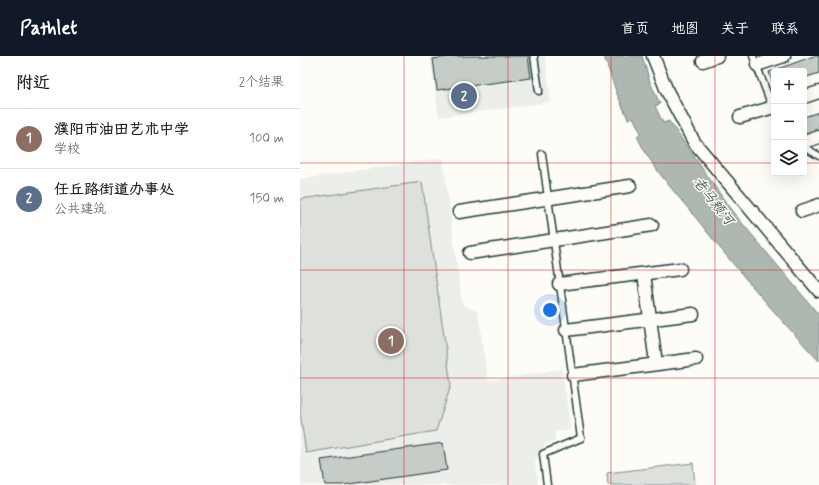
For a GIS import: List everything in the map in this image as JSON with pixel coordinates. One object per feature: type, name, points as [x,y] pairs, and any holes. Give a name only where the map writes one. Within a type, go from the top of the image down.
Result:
[{"type":"street","points":[[654,56],[667,91],[694,142],[819,291]]},
{"type":"street","points":[[703,61],[717,56]]},
{"type":"street","points":[[755,61],[784,56]]},
{"type":"street","points":[[807,96],[819,92]]},
{"type":"street","points":[[740,117],[771,109]]},
{"type":"street","points":[[807,141],[819,137]]},
{"type":"street","points":[[459,212],[630,186]]},
{"type":"street","points":[[802,211],[819,205]]},
{"type":"street","points":[[470,253],[652,224]]},
{"type":"street","points":[[560,284],[680,269]]},
{"type":"street","points":[[644,274],[656,363]]},
{"type":"street","points":[[566,330],[693,314]]},
{"type":"street","points":[[573,375],[696,359]]},
{"type":"lane","points":[[534,56],[539,91]]},
{"type":"lane","points":[[755,61],[771,104]]},
{"type":"lane","points":[[807,149],[819,156]]},
{"type":"lane","points":[[542,154],[582,438],[543,454],[547,485]]},
{"type":"shaded area","points":[[430,56],[545,56],[551,102],[439,117]]},
{"type":"shaded area","points":[[443,158],[462,304],[478,312],[488,381],[562,369],[571,430],[555,432],[555,441],[545,444],[535,462],[538,485],[300,485],[300,179]]},
{"type":"shaded area","points":[[422,182],[451,385],[436,431],[306,453],[300,413],[300,199]]},
{"type":"shaded area","points":[[693,463],[695,485],[608,485],[607,473]]},
{"type":"water","name":"老马颊河","points":[[604,56],[642,56],[650,82],[660,104],[655,106],[663,123],[669,121],[732,211],[819,315],[819,361],[738,270],[655,167],[637,136],[641,133],[633,117],[628,119],[617,94]]},
{"type":"building","points":[[454,56],[528,56],[531,78],[437,90],[433,59]]},
{"type":"building","points":[[814,56],[819,56],[819,73],[807,77],[807,68],[780,68]]},
{"type":"building","points":[[819,112],[819,128],[807,133],[807,116]]},
{"type":"building","points":[[443,443],[447,470],[343,485],[325,485],[321,460]]},
{"type":"place","name":"任丘路街道办事处","points":[[464,96]]},
{"type":"place","name":"濮阳市油田艺术中学","points":[[391,341]]}]
